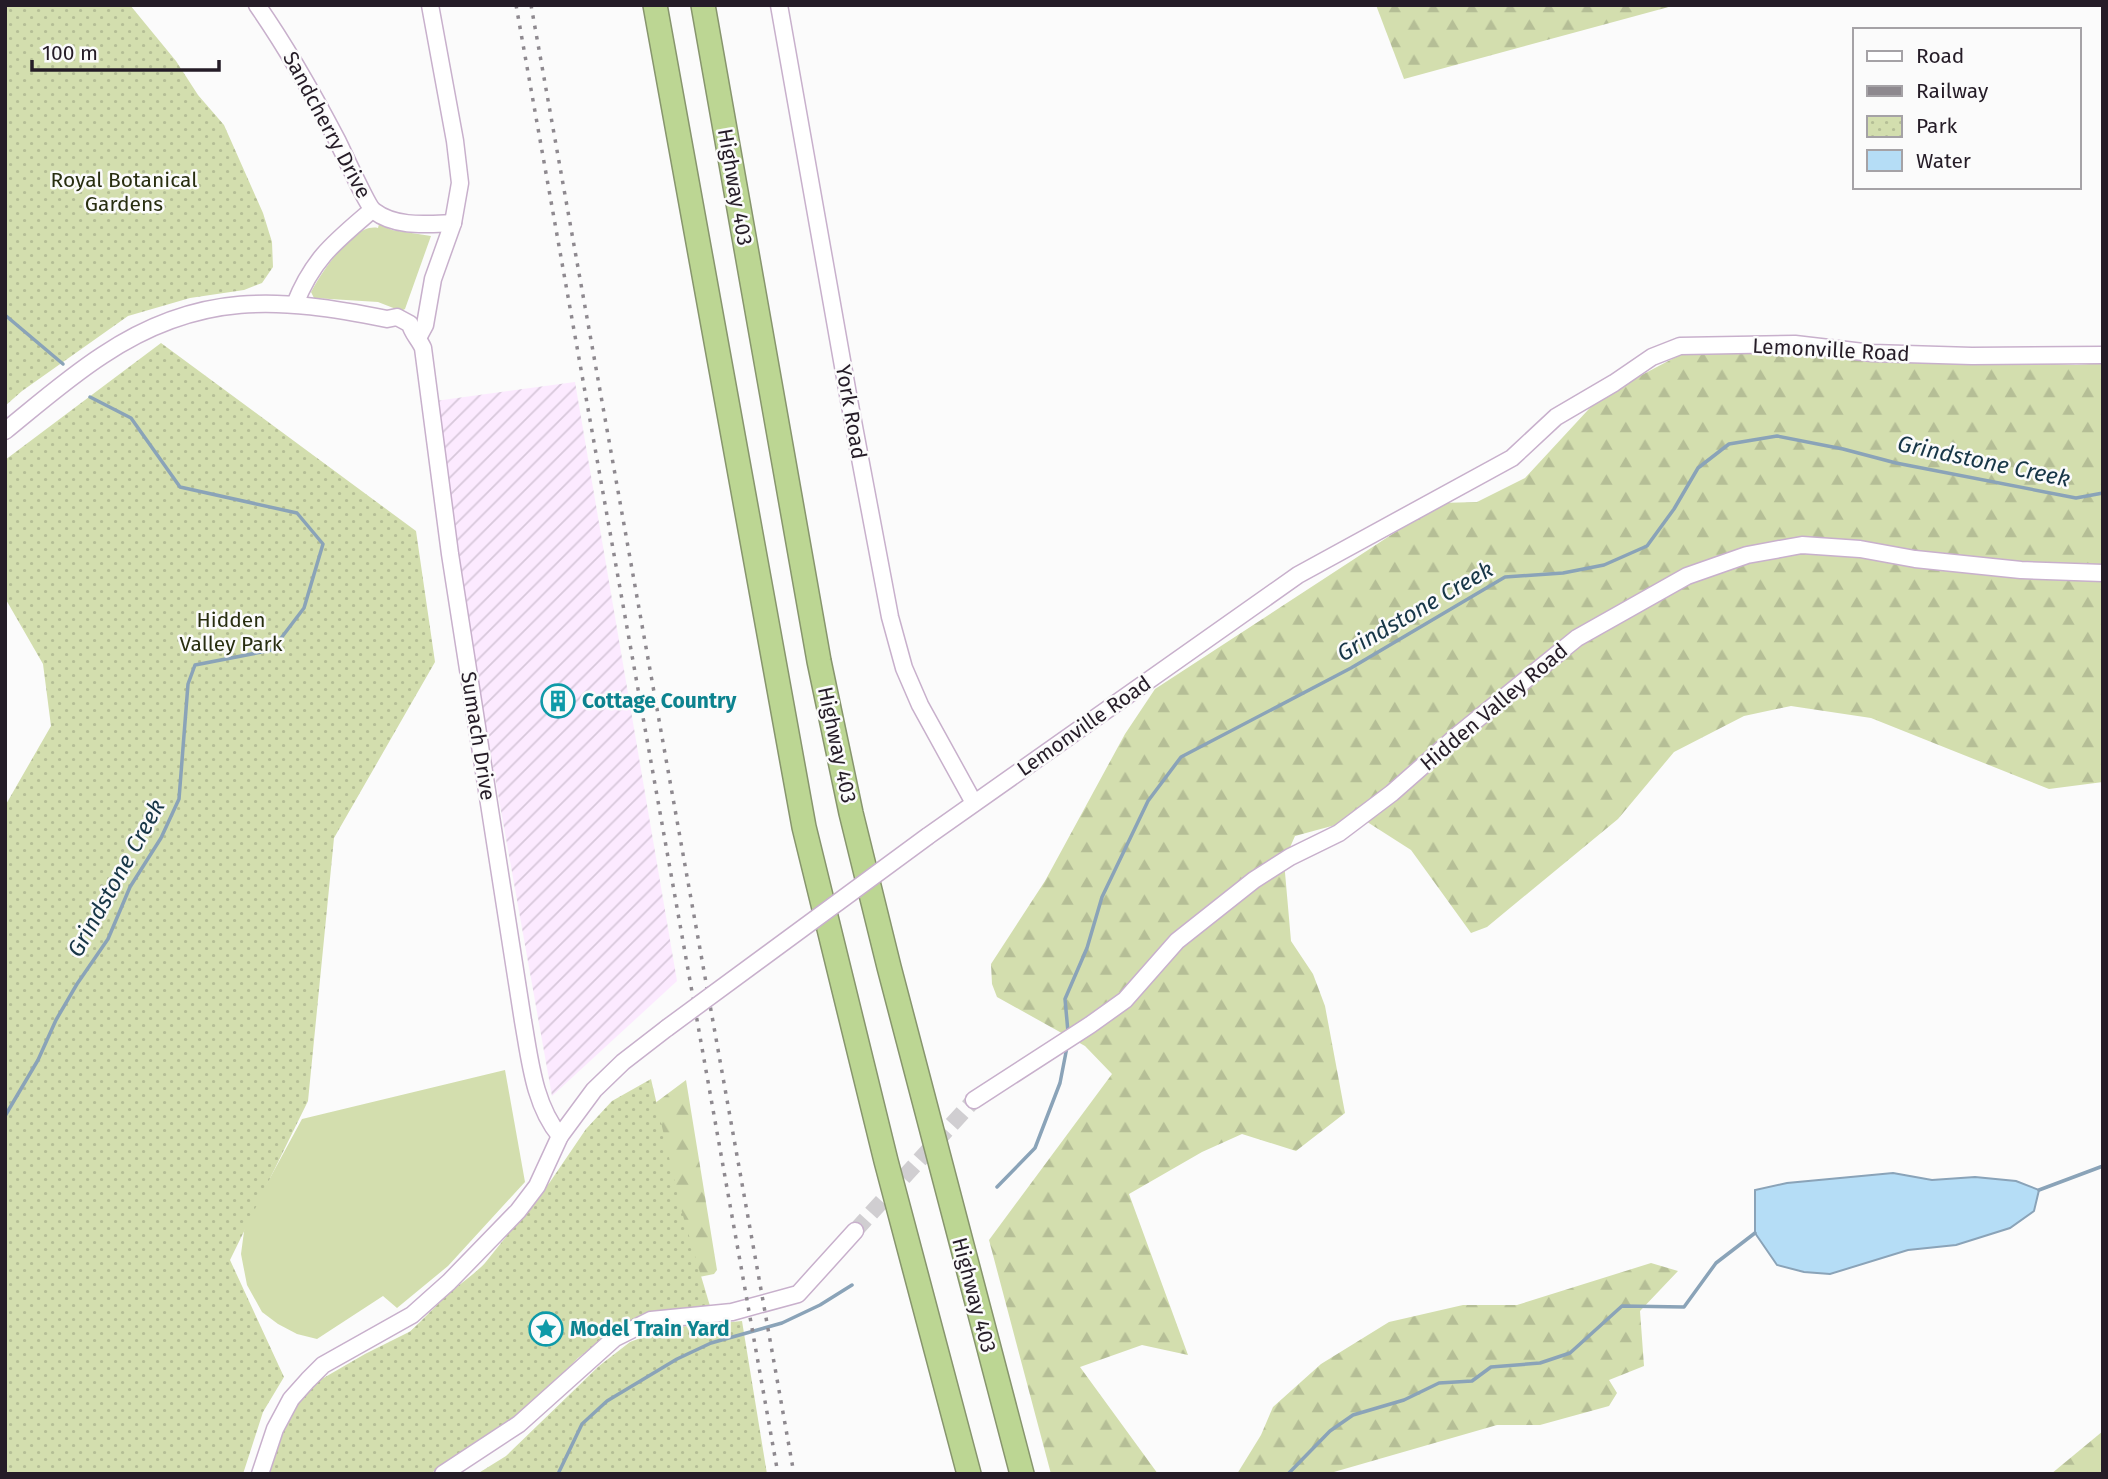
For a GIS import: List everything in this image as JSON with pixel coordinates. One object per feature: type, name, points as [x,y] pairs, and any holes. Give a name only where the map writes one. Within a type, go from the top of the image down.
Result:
[{"type":"highway","points":[[655,5],[804,827],[886,1161],[969,1474]]},
{"type":"highway","name":"Highway 403","points":[[703,5],[819,662],[889,967],[1022,1474]]},
{"type":"street","name":"Sandcherry Drive","points":[[257,5],[282,40],[372,210],[386,218],[412,224],[453,223]]},
{"type":"street","points":[[415,335],[424,291],[433,279],[453,223],[460,183],[430,5]]},
{"type":"street","name":"York Road","points":[[779,5],[890,617],[904,668],[920,705],[974,803]]},
{"type":"street","points":[[295,304],[318,261],[332,244],[372,210]]},
{"type":"street","points":[[5,431],[103,355],[150,328],[187,313],[211,307],[247,303],[295,304],[387,319],[397,317],[410,324],[415,335]]},
{"type":"street","name":"Sumach Drive","points":[[415,335],[423,348],[450,554],[523,1021],[536,1091],[552,1128],[560,1136]]},
{"type":"street","name":"Lemonville Road","points":[[260,1474],[275,1429],[291,1399],[323,1364],[412,1315],[449,1282],[518,1211],[537,1186],[560,1136],[594,1090],[623,1062],[928,835],[1298,575],[1512,458],[1556,417],[1652,357],[1680,346],[1795,344],[1872,353],[1972,356],[2103,355]]},
{"type":"street","name":"Hidden Valley Road","points":[[974,1100],[1125,1000],[1177,941],[1254,880],[1290,857],[1339,833],[1392,793],[1459,734],[1577,638],[1687,576],[1747,555],[1802,545],[1860,549],[1914,559],[2021,570],[2103,573]]},
{"type":"street","points":[[443,1474],[519,1424],[615,1338],[651,1320],[732,1312],[798,1294],[855,1231]]},
{"type":"shaded area","points":[[575,382],[677,981],[552,1096],[428,402]]},
{"type":"green space","name":"Royal Botanical Gardens","points":[[5,5],[130,5],[224,125],[263,213],[272,242],[273,267],[262,283],[244,290],[190,298],[128,316],[5,406]]},
{"type":"green space","points":[[1376,5],[1676,5],[1404,79]]},
{"type":"green space","points":[[379,224],[392,230],[431,236],[405,309],[401,311],[378,302],[314,298],[311,292],[339,251],[359,233],[369,228],[378,228]]},
{"type":"green space","name":"Hidden Valley Park","points":[[161,343],[416,531],[435,662],[334,838],[308,1101],[230,1260],[284,1377],[263,1412],[243,1474],[5,1474],[5,806],[51,726],[43,664],[5,598],[5,460]]},
{"type":"green space","points":[[1755,343],[1901,357],[2076,365],[2103,363],[2103,782],[2049,789],[1871,718],[1791,706],[1744,716],[1674,752],[1618,819],[1487,927],[1471,933],[1411,850],[1361,818],[1295,836],[1284,861],[1291,941],[1313,974],[1325,1006],[1345,1113],[1296,1151],[1242,1134],[1202,1152],[1129,1194],[1188,1355],[1142,1345],[1080,1367],[1158,1474],[1051,1474],[989,1240],[1112,1074],[1085,1046],[997,997],[992,984],[991,964],[1045,881],[1125,734],[1155,689],[1440,503],[1477,502],[1525,478],[1600,397],[1691,349]]},
{"type":"green space","points":[[505,1070],[525,1182],[448,1266],[397,1308],[383,1296],[317,1339],[297,1334],[262,1312],[247,1285],[241,1254],[245,1224],[302,1119]]},
{"type":"green space","points":[[651,1079],[681,1209],[710,1306],[651,1313],[609,1334],[578,1358],[516,1416],[430,1474],[267,1474],[283,1427],[294,1405],[320,1380],[411,1331],[449,1293],[481,1268],[550,1182],[586,1129],[612,1101]]},
{"type":"green space","points":[[686,1080],[717,1270],[714,1274],[404,1337],[580,1177],[631,1121]]},
{"type":"green space","points":[[1651,1263],[1678,1271],[1640,1311],[1644,1366],[1609,1380],[1617,1393],[1609,1406],[1540,1425],[1497,1425],[1327,1474],[1237,1474],[1261,1435],[1273,1407],[1321,1364],[1389,1322],[1463,1305],[1517,1305]]},
{"type":"green space","points":[[742,1321],[767,1474],[477,1474],[506,1456],[599,1366],[630,1342],[666,1328]]},
{"type":"green space","points":[[2103,1431],[2103,1474],[2051,1474]]},
{"type":"water","points":[[1893,1173],[1932,1180],[1975,1177],[2016,1181],[2039,1190],[2034,1211],[2010,1228],[1956,1245],[1908,1250],[1830,1274],[1804,1272],[1777,1265],[1755,1233],[1755,1190],[1787,1183]]},
{"type":"waterway","name":"Grindstone Creek","points":[[5,315],[63,364]]},
{"type":"waterway","name":"Grindstone Creek","points":[[5,1116],[38,1060],[56,1020],[108,939],[130,887],[161,838],[179,799],[188,684],[195,665],[272,650],[304,608],[323,544],[297,513],[180,487],[131,418],[90,397]]},
{"type":"waterway","name":"Grindstone Creek","points":[[1068,1032],[1065,999],[1087,948],[1102,897],[1148,801],[1181,757],[1351,668],[1505,577],[1563,573],[1604,565],[1647,546],[1674,509],[1698,468],[1729,444],[1777,436],[1896,463],[2076,498],[2103,493]]},
{"type":"waterway","name":"Grindstone Creek","points":[[997,1187],[1035,1148],[1060,1083],[1067,1047]]},
{"type":"waterway","points":[[2039,1190],[2103,1166]]},
{"type":"waterway","points":[[1288,1474],[1330,1431],[1353,1415],[1404,1400],[1439,1383],[1472,1381],[1491,1367],[1540,1363],[1570,1353],[1622,1306],[1684,1307],[1716,1263],[1755,1233]]},
{"type":"waterway","name":"Grindstone Creek","points":[[558,1474],[582,1424],[607,1401],[677,1359],[711,1343],[782,1323],[820,1305],[852,1285]]},
{"type":"tunnel","points":[[855,1231],[974,1100]]},
{"type":"railway","points":[[516,5],[778,1474]]},
{"type":"railway","points":[[531,5],[794,1474]]},
{"type":"place","name":"Cottage Country","points":[[558,701]]},
{"type":"place","name":"Model Train Yard","points":[[546,1329]]}]
